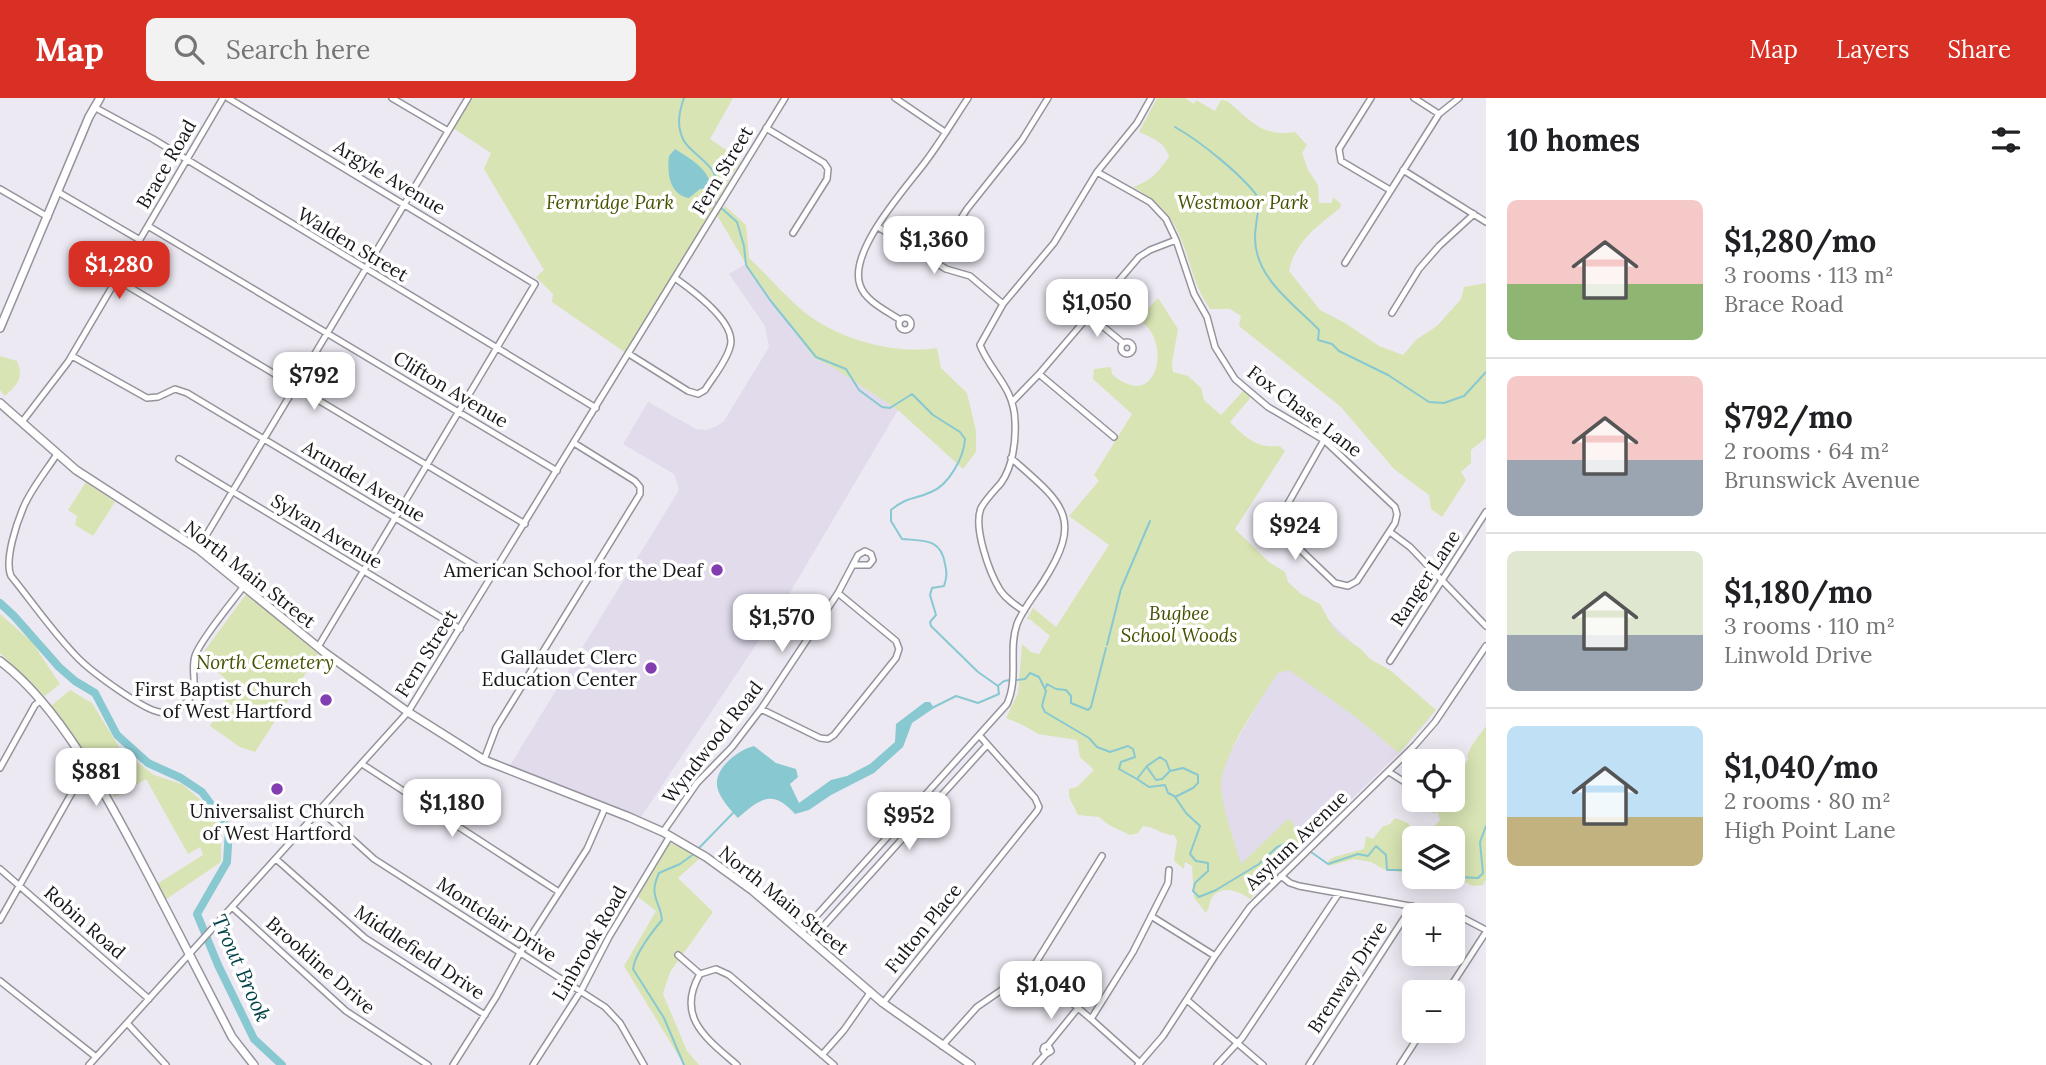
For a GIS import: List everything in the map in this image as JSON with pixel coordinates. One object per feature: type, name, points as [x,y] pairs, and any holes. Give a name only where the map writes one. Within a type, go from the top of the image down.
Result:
[{"type":"main road","points":[[0,328],[94,102],[100,98]]},
{"type":"main road","name":"North Main Street","points":[[0,401],[57,454],[104,490],[198,549],[318,648],[408,712],[484,761],[606,808],[667,834],[692,848],[736,878],[870,993],[971,1065]]},
{"type":"main road","points":[[0,661],[19,677],[40,701],[87,766],[128,836],[232,1037],[254,1065]]},
{"type":"street","name":"Brace Road","points":[[22,422],[72,355],[223,98]]},
{"type":"street","name":"Argyle Avenue","points":[[228,98],[535,284],[497,349]]},
{"type":"street","points":[[392,98],[448,131]]},
{"type":"street","points":[[198,549],[468,98]]},
{"type":"street","name":"Fern Street","points":[[89,1065],[408,712],[785,98]]},
{"type":"street","points":[[895,98],[946,132]]},
{"type":"street","points":[[900,320],[869,299],[860,286],[857,269],[859,261],[899,194],[968,98]]},
{"type":"street","points":[[934,261],[967,209],[1023,140],[1048,98]]},
{"type":"street","points":[[1024,611],[1000,590],[978,525],[983,505],[1007,473],[1015,422],[1013,401],[980,345],[1003,304],[1054,243],[1097,172],[1137,123],[1151,98]]},
{"type":"street","points":[[1371,98],[1339,149],[1339,156],[1341,161],[1390,190]]},
{"type":"street","points":[[1414,98],[1439,114]]},
{"type":"street","points":[[1345,263],[1439,114],[1459,98]]},
{"type":"street","name":"Walden Street","points":[[94,102],[365,270],[596,408]]},
{"type":"street","points":[[766,128],[824,163],[828,169],[827,179],[793,233]]},
{"type":"street","points":[[1403,170],[1486,222]]},
{"type":"street","name":"Fox Chase Lane","points":[[1097,172],[1150,202],[1166,219],[1194,293],[1207,317],[1215,347],[1227,369],[1268,407],[1324,440],[1395,507],[1396,520],[1390,532]]},
{"type":"street","points":[[0,189],[48,217]]},
{"type":"street","points":[[58,192],[140,240]]},
{"type":"street","points":[[1392,313],[1419,269],[1439,246],[1474,215]]},
{"type":"street","name":"Clifton Avenue","points":[[148,226],[557,471]]},
{"type":"street","points":[[878,227],[946,269],[970,276],[1003,304]]},
{"type":"street","points":[[1013,401],[1139,257],[1176,240]]},
{"type":"street","points":[[629,354],[696,394],[705,390],[730,349],[732,339],[726,326],[700,295],[675,278]]},
{"type":"street","points":[[116,279],[525,524]]},
{"type":"street","points":[[1089,315],[1123,343]]},
{"type":"street","points":[[318,648],[497,349]]},
{"type":"street","name":"Arundel Avenue","points":[[72,355],[147,398],[158,397],[171,390],[183,391],[492,576]]},
{"type":"street","points":[[1039,374],[1114,437]]},
{"type":"street","points":[[1324,440],[1282,514],[1280,523],[1284,533],[1335,583],[1348,586],[1359,578],[1390,532],[1410,547],[1486,626]]},
{"type":"street","points":[[484,761],[496,728],[640,494],[640,487],[635,481],[574,443]]},
{"type":"street","points":[[57,454],[24,506],[8,558],[8,568],[11,576],[79,659],[99,675],[147,708],[165,713],[177,710],[193,694],[194,664],[198,651],[244,586]]},
{"type":"street","points":[[801,933],[1001,711],[1011,696],[1014,679],[1014,636],[1024,611],[1057,561],[1063,547],[1065,525],[1061,507],[1051,494],[1011,458]]},
{"type":"street","name":"Sylvan Avenue","points":[[179,459],[460,629]]},
{"type":"street","name":"Ranger Lane","points":[[1390,661],[1486,512]]},
{"type":"street","name":"Wyndwood Road","points":[[667,834],[697,783],[732,747],[761,709],[838,593],[853,565]]},
{"type":"street","points":[[761,709],[820,738],[828,739],[896,658],[899,649],[896,641],[838,593]]},
{"type":"street","name":"Asylum Avenue","points":[[1139,1064],[1158,1044],[1245,913],[1389,772],[1435,722],[1486,646]]},
{"type":"street","points":[[0,768],[3,756],[40,701]]},
{"type":"street","points":[[810,941],[987,745],[979,735]]},
{"type":"street","name":"Fulton Place","points":[[883,1003],[1039,807],[1035,798],[987,745]]},
{"type":"street","points":[[362,764],[559,892]]},
{"type":"street","points":[[0,920],[87,766]]},
{"type":"street","points":[[1389,772],[1402,780]]},
{"type":"street","points":[[453,1065],[520,953],[587,849],[606,808]]},
{"type":"street","name":"Montclair Drive","points":[[320,810],[374,859],[611,1012],[620,1023],[641,1064]]},
{"type":"street","name":"Linbrook Road","points":[[533,1065],[580,992],[667,834]]},
{"type":"street","points":[[942,1046],[986,1000],[1032,969],[1102,856]]},
{"type":"street","name":"Middlefield Drive","points":[[276,859],[365,938],[485,1015]]},
{"type":"street","name":"Robin Road","points":[[0,869],[149,999]]},
{"type":"street","points":[[1091,1018],[1133,952],[1168,883],[1169,870]]},
{"type":"street","points":[[1281,876],[1293,884],[1402,904]]},
{"type":"street","points":[[1217,1065],[1238,1044],[1339,893]]},
{"type":"street","name":"Brookline Drive","points":[[232,907],[346,1011],[428,1065]]},
{"type":"street","points":[[1151,916],[1215,956]]},
{"type":"street","name":"Brenway Drive","points":[[1309,1065],[1402,921]]},
{"type":"street","points":[[1455,980],[1486,931],[1465,921]]},
{"type":"street","points":[[678,955],[700,974]]},
{"type":"street","points":[[737,1065],[707,1040],[696,1024],[691,1001],[694,987],[700,974],[711,969],[724,972],[834,1065]]},
{"type":"street","points":[[1032,969],[1091,1018],[1139,1064]]},
{"type":"street","points":[[0,981],[96,1057]]},
{"type":"street","points":[[822,1055],[870,993]]},
{"type":"street","points":[[1186,1000],[1263,1065]]},
{"type":"street","points":[[1036,1065],[1046,1054],[1043,1048],[1078,1008]]},
{"type":"street","points":[[127,1023],[166,1065]]},
{"type":"street","points":[[1400,1065],[1414,1043]]},
{"type":"shaded area","name":"American School for the Deaf","points":[[746,264],[814,358],[831,366],[898,410],[782,606],[641,817],[509,767],[679,490],[674,474],[623,444],[648,402],[696,429],[706,430],[717,426],[724,421],[769,347],[765,326],[729,274]]},
{"type":"shaded area","points":[[1313,605],[1430,718],[1399,753],[1263,885],[1192,842],[1194,817]]},
{"type":"green space","name":"Fernridge Park","points":[[473,98],[733,98],[710,139],[741,160],[626,353],[552,302],[553,294],[536,277],[544,270],[484,169],[491,153],[453,128]]},
{"type":"green space","name":"Westmoor Park","points":[[1157,98],[1185,98],[1194,104],[1196,100],[1215,111],[1221,100],[1227,101],[1265,130],[1295,132],[1307,145],[1302,153],[1308,170],[1318,185],[1319,203],[1332,203],[1333,197],[1341,204],[1340,208],[1302,243],[1289,271],[1320,310],[1379,346],[1403,355],[1417,339],[1437,326],[1461,299],[1464,287],[1486,283],[1486,438],[1471,450],[1471,463],[1461,472],[1466,480],[1442,517],[1431,509],[1429,495],[1394,469],[1341,407],[1239,326],[1241,316],[1230,309],[1210,309],[1199,289],[1172,221],[1158,204],[1133,187],[1154,175],[1169,157],[1161,144],[1139,132]]},
{"type":"green space","points":[[725,206],[746,225],[749,258],[812,318],[863,342],[893,348],[937,348],[941,368],[967,393],[976,431],[976,452],[963,469],[898,410],[831,366],[814,358],[746,264],[717,215]]},
{"type":"green space","name":"Bugbee School Woods","points":[[1158,298],[1178,329],[1173,372],[1188,376],[1201,388],[1204,400],[1221,415],[1244,390],[1251,397],[1230,422],[1252,441],[1265,446],[1280,446],[1285,451],[1235,529],[1269,562],[1285,572],[1288,582],[1301,594],[1320,604],[1341,636],[1361,649],[1370,659],[1390,670],[1436,710],[1399,753],[1353,715],[1289,670],[1278,673],[1233,746],[1222,777],[1222,798],[1241,864],[1289,818],[1307,843],[1250,899],[1234,891],[1223,890],[1213,896],[1206,913],[1194,898],[1192,866],[1185,862],[1184,869],[1174,861],[1177,840],[1174,835],[1143,826],[1138,833],[1130,835],[1099,817],[1078,815],[1069,797],[1069,789],[1077,787],[1094,770],[1080,757],[1077,740],[1038,734],[1006,718],[1018,693],[1022,644],[1031,652],[1039,654],[1050,636],[1027,619],[1033,608],[1056,627],[1109,545],[1069,516],[1099,481],[1094,475],[1132,414],[1093,379],[1094,369],[1111,367],[1112,374],[1127,384],[1139,386],[1149,381],[1155,371],[1157,346],[1152,333],[1143,323],[1145,312]]},
{"type":"green space","points":[[0,356],[17,361],[20,372],[16,384],[5,396],[0,390]]},
{"type":"green space","points":[[86,482],[115,502],[93,536],[75,525],[77,516],[68,510]]},
{"type":"green space","name":"North Cemetery","points":[[247,593],[318,654],[255,752],[240,747],[210,726],[234,687],[205,660],[205,650]]},
{"type":"green space","points":[[0,614],[32,642],[60,684],[45,696],[0,653]]},
{"type":"green space","points":[[70,690],[92,703],[121,750],[154,775],[182,784],[202,801],[221,829],[221,862],[165,900],[157,884],[203,855],[200,847],[188,854],[146,779],[115,797],[51,706]]},
{"type":"green space","points":[[1486,726],[1486,879],[1483,885],[1473,886],[1465,882],[1465,826],[1434,826],[1440,820],[1438,813],[1431,812],[1465,812],[1465,764],[1472,745]]},
{"type":"green space","points":[[1395,818],[1410,826],[1402,826],[1402,873],[1354,859],[1329,866],[1328,861],[1334,857],[1364,849],[1366,836],[1373,839],[1382,827]]},
{"type":"green space","points":[[670,843],[700,858],[678,878],[713,912],[670,972],[663,994],[687,1051],[699,1065],[684,1065],[624,966],[656,911],[638,897]]},
{"type":"water","points":[[675,149],[703,170],[711,188],[700,189],[689,198],[677,192],[668,169],[669,156]]},
{"type":"water","points":[[925,702],[930,702],[934,708],[912,723],[903,747],[874,773],[831,795],[809,810],[795,814],[779,801],[766,799],[738,818],[720,794],[717,778],[724,766],[742,751],[754,746],[776,763],[796,769],[798,777],[790,784],[799,803],[831,780],[847,776],[870,764],[895,742],[896,724]]},
{"type":"waterway","name":"Trout Brook","points":[[684,98],[680,130],[688,147],[713,171],[716,178],[715,185],[709,192],[710,198],[737,222],[746,265],[816,357],[846,369],[859,390],[882,407],[890,408],[912,394],[933,415],[960,432],[965,439],[959,462],[944,483],[931,492],[907,500],[891,510],[891,521],[902,539],[930,542],[940,549],[943,556],[946,577],[944,586],[932,588],[930,595],[936,615],[930,622],[931,626],[978,672],[998,686],[999,694],[978,703],[956,696],[932,708]]},
{"type":"waterway","points":[[1175,127],[1221,160],[1260,200],[1255,238],[1261,266],[1278,289],[1319,330],[1318,340],[1332,344],[1339,351],[1388,375],[1429,402],[1444,403],[1464,396],[1486,372]]},
{"type":"waterway","points":[[1107,645],[1121,589],[1150,521]]},
{"type":"waterway","name":"Trout Brook","points":[[0,603],[59,667],[95,693],[117,735],[148,763],[181,778],[202,792],[229,829],[227,862],[197,914],[254,1039],[282,1065]]},
{"type":"waterway","points":[[1046,687],[1047,684],[1066,690],[1071,696],[1071,703],[1088,710],[1106,648]]},
{"type":"waterway","points":[[1017,680],[1025,679],[1030,673],[1039,677],[1046,691],[1042,706],[1045,712],[1089,738],[1097,747],[1110,752],[1128,746],[1133,749],[1135,757],[1121,762],[1119,769],[1137,779],[1147,766],[1160,757],[1166,761],[1170,771],[1183,768],[1198,775],[1198,783],[1193,788],[1175,797],[1186,813],[1200,826],[1190,854],[1196,861],[1208,863],[1208,871],[1195,883],[1193,891],[1199,897],[1259,864],[1277,847],[1285,844],[1296,848]]},
{"type":"waterway","points":[[999,685],[1010,680]]},
{"type":"waterway","points":[[1147,767],[1156,780],[1162,779],[1169,772]]},
{"type":"waterway","points":[[1137,779],[1149,787],[1165,785],[1168,793],[1174,796]]},
{"type":"waterway","name":"Trout Brook","points":[[699,848],[734,812]]},
{"type":"waterway","points":[[1465,877],[1478,878],[1483,873],[1480,842],[1486,826]]},
{"type":"waterway","points":[[1311,852],[1328,864],[1358,854],[1368,856],[1376,846],[1386,855],[1387,870],[1402,870]]},
{"type":"waterway","name":"Trout Brook","points":[[684,1065],[664,1018],[633,969],[640,950],[662,920],[655,893],[659,873],[680,864],[695,853]]},
{"type":"place","name":"American School for the Deaf","points":[[717,570]]},
{"type":"place","name":"Gallaudet Clerc Education Center","points":[[651,668]]},
{"type":"place","name":"First Baptist Church of West Hartford","points":[[326,700]]},
{"type":"place","name":"Universalist Church of West Hartford","points":[[277,789]]}]
